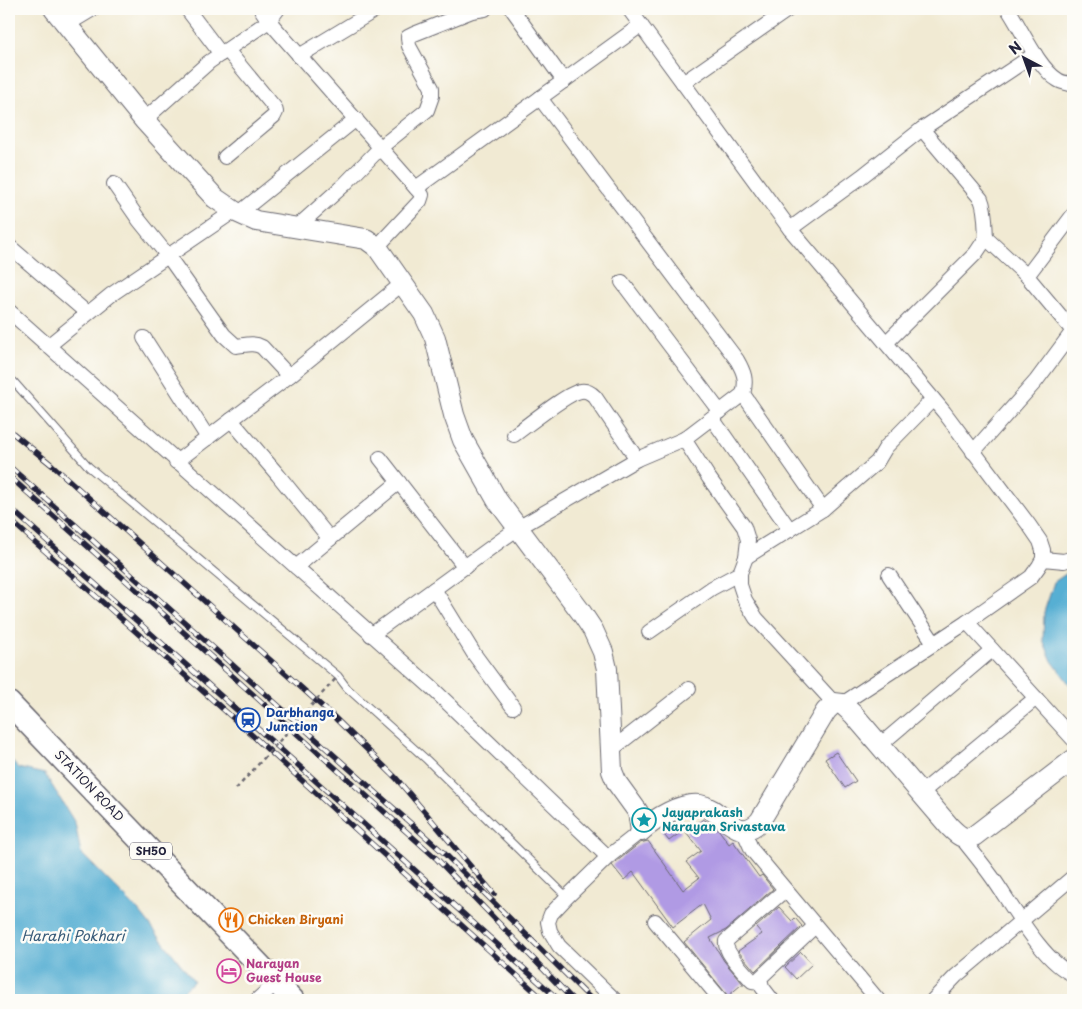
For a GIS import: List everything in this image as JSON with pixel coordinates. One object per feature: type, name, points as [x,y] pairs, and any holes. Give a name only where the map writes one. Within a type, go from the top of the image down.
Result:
[{"type":"main road","points":[[54,9],[144,120],[215,198],[236,213],[256,221],[366,239],[377,247],[424,314],[435,338],[454,414],[463,440],[497,500],[593,630],[603,652],[607,669],[612,771],[617,783],[645,820],[690,805],[702,806],[743,830],[755,826],[760,821],[826,711],[838,703],[880,745],[949,826],[961,837],[970,838],[974,836],[1073,760]]},
{"type":"main road","name":"STATION ROAD","points":[[9,703],[293,1000]]},
{"type":"street","points":[[68,24],[93,9]]},
{"type":"street","points":[[187,9],[275,108],[274,116],[225,157]]},
{"type":"street","points":[[260,9],[422,195],[420,201],[377,247]]},
{"type":"street","points":[[144,120],[209,62],[269,21],[278,9]]},
{"type":"street","points":[[299,56],[377,9]]},
{"type":"street","points":[[512,9],[564,81]]},
{"type":"street","points":[[629,9],[790,228],[944,412],[1040,541],[1043,559],[1031,577],[934,643],[838,703],[756,618],[745,600],[740,585],[740,573],[746,557],[748,540],[744,527],[684,439]]},
{"type":"street","points":[[683,84],[789,9]]},
{"type":"street","points":[[1008,9],[1035,54],[1050,73],[1059,81],[1073,85]]},
{"type":"street","points":[[297,227],[345,184],[381,147],[427,110],[431,103],[432,88],[409,46],[408,37],[476,10]]},
{"type":"street","points":[[416,188],[641,26]]},
{"type":"street","points":[[790,228],[862,177],[922,129],[1035,54]]},
{"type":"street","points":[[372,634],[518,528],[637,459],[684,439],[743,394],[746,386],[744,374],[737,360],[540,98]]},
{"type":"street","points":[[48,346],[112,294],[236,213],[356,119]]},
{"type":"street","points":[[922,129],[981,200],[984,207],[986,238],[1027,276],[1073,331],[1036,381],[973,452]]},
{"type":"street","points":[[114,184],[224,335],[236,346],[256,344],[288,376]]},
{"type":"street","points":[[1027,276],[1073,215]]},
{"type":"street","points":[[886,343],[976,253],[986,238]]},
{"type":"street","points":[[9,246],[87,313]]},
{"type":"street","points":[[622,282],[716,415],[790,530]]},
{"type":"street","points":[[176,462],[288,376],[403,283]]},
{"type":"street","points":[[9,311],[176,462],[432,688],[608,857]]},
{"type":"street","points":[[144,338],[208,438]]},
{"type":"street","points":[[514,435],[576,392],[583,390],[595,397],[637,459]]},
{"type":"street","points":[[743,394],[823,508]]},
{"type":"street","points":[[746,557],[823,508],[877,462],[886,447],[933,399]]},
{"type":"street","points":[[231,420],[330,539]]},
{"type":"street","points":[[380,458],[465,567]]},
{"type":"street","points":[[296,568],[399,482]]},
{"type":"street","points":[[1043,559],[1064,561],[1073,558]]},
{"type":"street","points":[[649,632],[712,588],[740,573]]},
{"type":"street","points":[[889,575],[934,643]]},
{"type":"street","points":[[434,589],[474,654],[512,707]]},
{"type":"street","points":[[966,622],[1073,738]]},
{"type":"street","points":[[880,745],[992,650]]},
{"type":"street","points":[[611,750],[689,689]]},
{"type":"street","points":[[921,793],[1036,698]]},
{"type":"street","points":[[615,1000],[559,946],[550,931],[548,922],[551,914],[567,897],[645,820]]},
{"type":"street","points":[[743,830],[752,850],[878,1000]]},
{"type":"street","points":[[961,837],[1041,947],[1062,968],[1073,974]]},
{"type":"street","points":[[933,1000],[956,976],[1073,876]]},
{"type":"street","points":[[772,1000],[760,982],[752,981],[726,950],[726,941],[785,890]]},
{"type":"street","points":[[654,921],[721,1000]]},
{"type":"street","points":[[760,982],[763,974],[815,926]]},
{"type":"street","points":[[257,1000],[276,982]]},
{"type":"lane","points":[[9,378],[89,466],[338,676],[347,688],[426,760],[567,897]]},
{"type":"path","points":[[236,789],[338,676]]},
{"type":"water","points":[[1073,569],[1073,689],[1052,661],[1043,640],[1044,612],[1054,582]]},
{"type":"water","name":"Harahi Pokhari","points":[[9,758],[18,768],[45,774],[75,823],[81,853],[139,911],[194,981],[174,1000],[9,1000]]},
{"type":"building","points":[[836,752],[856,781],[845,788],[825,759]]},
{"type":"building","points":[[703,819],[718,829],[729,844],[733,841],[759,877],[762,875],[773,889],[726,930],[710,938],[724,961],[744,985],[741,985],[728,996],[684,942],[711,920],[703,904],[673,927],[633,872],[624,880],[612,865],[640,843],[648,841],[683,890],[699,878],[686,862],[701,851],[686,832]]},
{"type":"building","points":[[674,823],[681,832],[669,841],[661,831]]},
{"type":"building","points":[[779,907],[792,921],[795,918],[802,926],[755,971],[738,951],[762,934],[756,927]]},
{"type":"building","points":[[801,952],[812,964],[796,979],[785,967]]},
{"type":"railway","points":[[9,430],[52,465],[333,716],[396,778],[494,894]]},
{"type":"railway","points":[[9,466],[444,853],[592,1000]]},
{"type":"railway","points":[[9,476],[437,859],[573,1000]]},
{"type":"railway","points":[[9,507],[559,1000]]},
{"type":"railway","points":[[9,519],[242,726],[544,1000]]},
{"type":"place","name":"Darbhanga Junction","points":[[248,720]]},
{"type":"place","name":"Jayaprakash Narayan Srivastava","points":[[644,820]]},
{"type":"place","name":"Chicken Biryani","points":[[231,920]]},
{"type":"place","name":"Narayan Guest House","points":[[229,971]]}]
